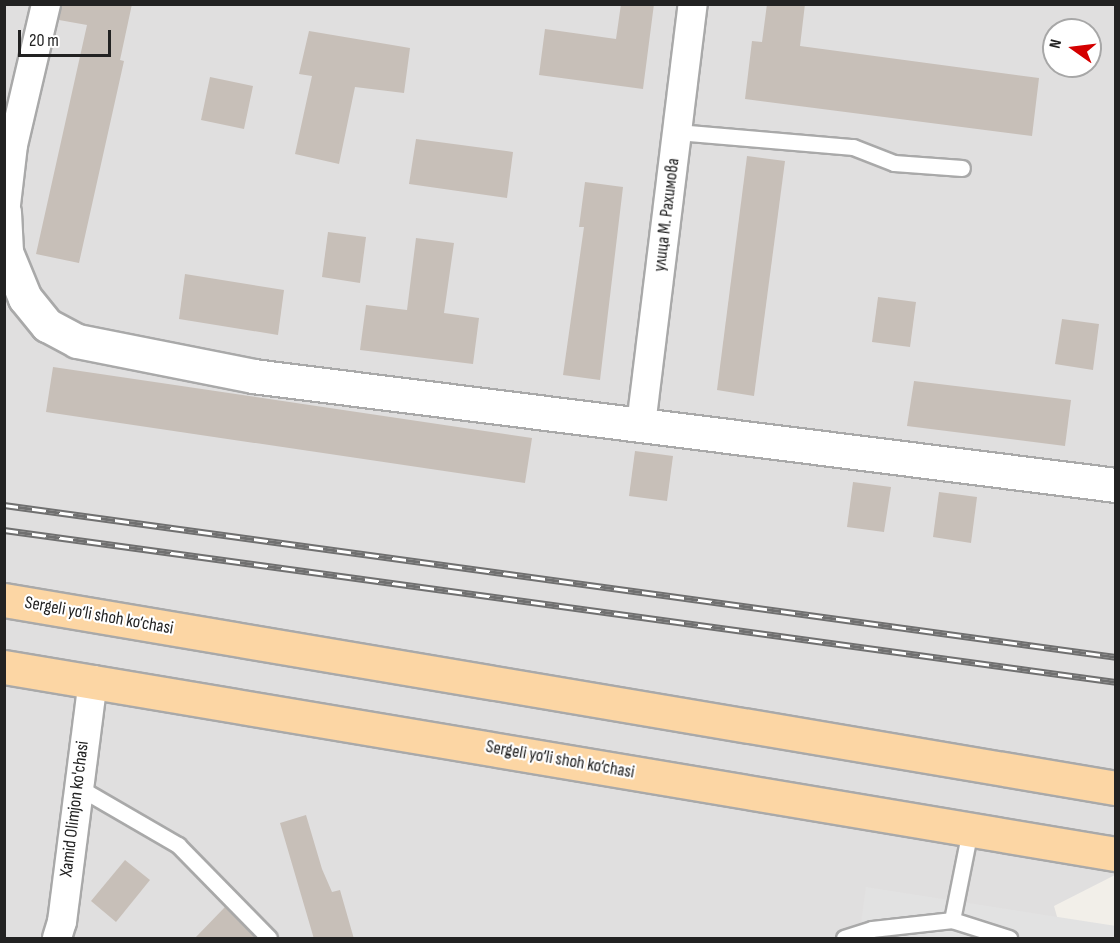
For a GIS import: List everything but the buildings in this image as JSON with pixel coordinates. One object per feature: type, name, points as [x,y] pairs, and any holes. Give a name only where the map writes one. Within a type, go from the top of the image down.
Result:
[{"type":"main road","name":"Sergeli yo‘li shoh ko‘chasi","points":[[4,600],[1116,788]]},
{"type":"main road","name":"Sergeli yo‘li shoh ko‘chasi","points":[[4,667],[93,680],[1116,854]]},
{"type":"street","points":[[46,4],[13,145],[5,212],[6,252],[25,298],[46,325],[77,341],[253,376],[1116,485]]},
{"type":"street","name":"улица М. Рахимова","points":[[641,425],[693,4]]},
{"type":"street","name":"Xamid Olimjon ko'chasi","points":[[57,939],[62,922],[93,680]]},
{"type":"lane","points":[[677,132],[853,147],[894,163],[962,168]]},
{"type":"lane","points":[[78,787],[178,845],[269,939]]},
{"type":"lane","points":[[952,920],[970,830]]},
{"type":"lane","points":[[844,939],[872,929],[952,920],[1009,939]]},
{"type":"shaded area","points":[[5,5],[1115,5],[1115,875],[1054,906],[1063,938],[5,938]]},
{"type":"shaded area","points":[[866,887],[1116,926],[1115,938],[859,938]]},
{"type":"railway","points":[[4,505],[1116,657]]},
{"type":"railway","points":[[4,530],[1116,682]]}]
